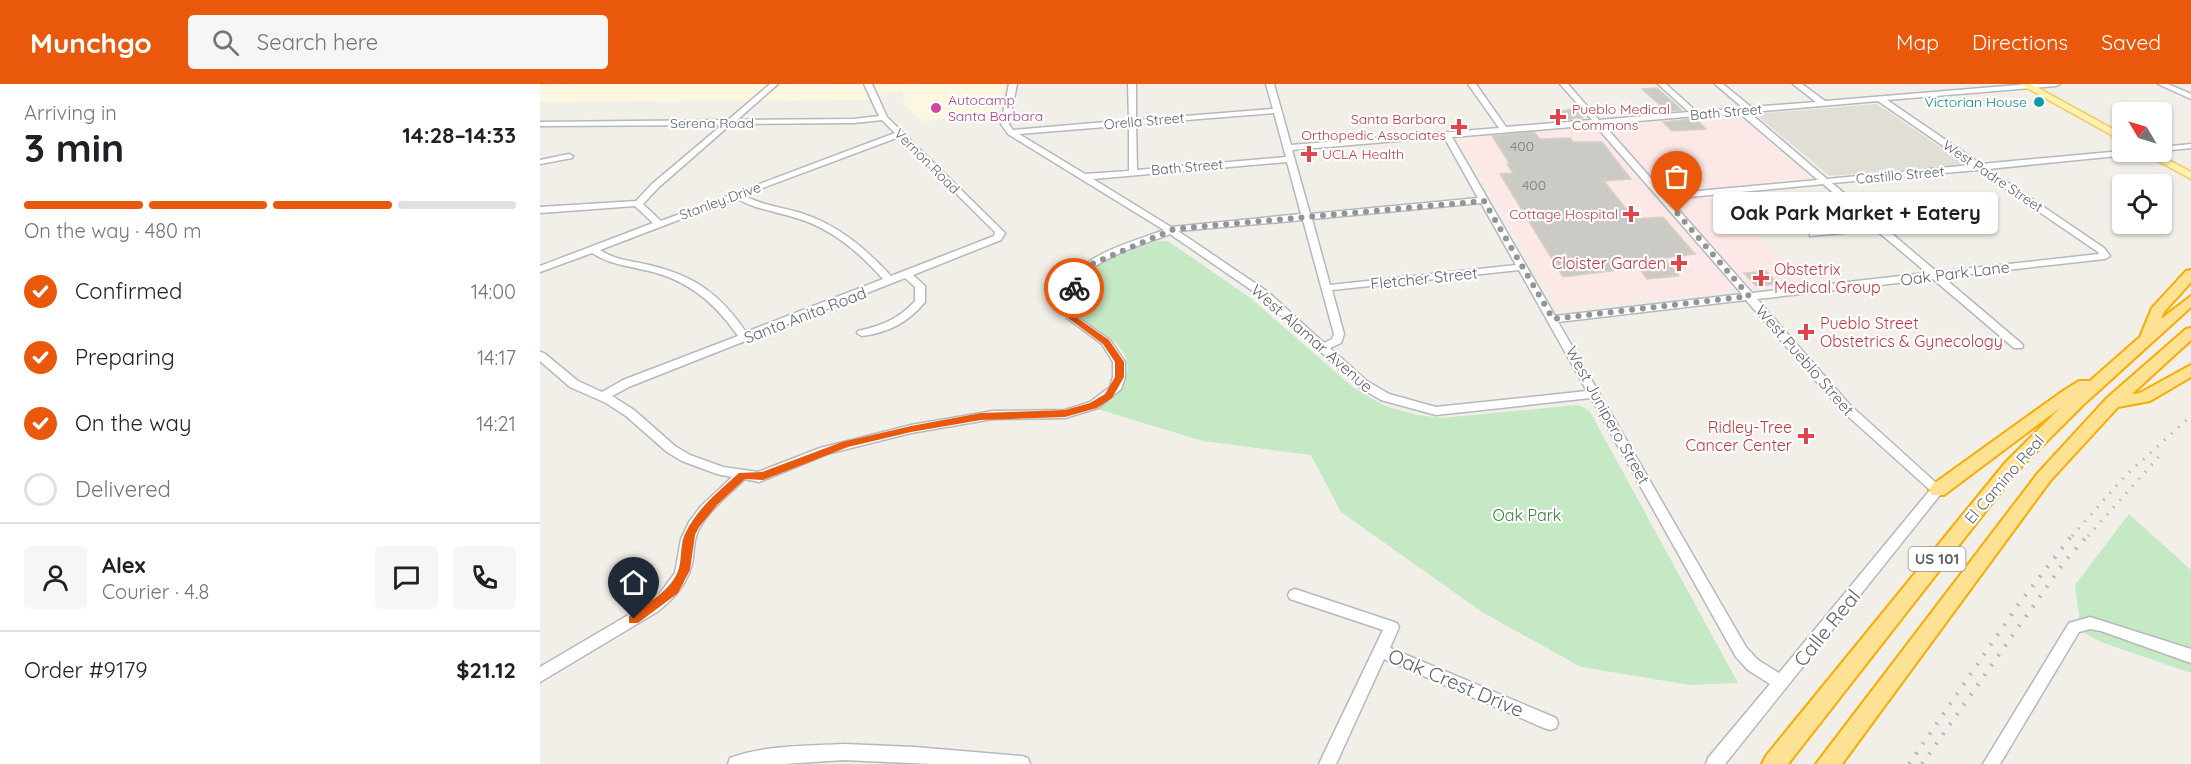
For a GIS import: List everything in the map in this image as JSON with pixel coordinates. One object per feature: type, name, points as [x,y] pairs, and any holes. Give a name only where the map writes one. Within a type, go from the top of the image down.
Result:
[{"type":"highway","points":[[2145,340],[2157,311],[2191,274]]},
{"type":"highway","name":"El Camino Real","points":[[1774,764],[2012,467],[2038,438],[2191,300]]},
{"type":"highway","name":"El Camino Real","points":[[1828,764],[2005,525],[2044,477],[2113,402],[2191,332]]},
{"type":"highway","points":[[1938,490],[1964,473],[2059,399],[2115,368]]},
{"type":"highway","points":[[2113,402],[2144,397],[2191,370]]},
{"type":"main road","points":[[2026,85],[2112,132]]},
{"type":"main road","points":[[2165,162],[2191,176]]},
{"type":"street","points":[[540,210],[638,204],[655,186],[774,84]]},
{"type":"street","name":"Vernon Road","points":[[868,84],[884,118],[998,230]]},
{"type":"street","points":[[1011,132],[1005,124],[1013,84]]},
{"type":"street","points":[[1132,84],[1133,172]]},
{"type":"street","points":[[1270,84],[1339,338],[1323,347]]},
{"type":"street","points":[[1472,84],[1504,130]]},
{"type":"street","name":"West Pueblo Street","points":[[1564,84],[1857,418],[1938,490]]},
{"type":"street","points":[[1662,84],[1696,115]]},
{"type":"street","points":[[1719,84],[1747,107],[1747,115],[2018,346]]},
{"type":"street","points":[[1797,84],[1824,104]]},
{"type":"street","name":"Bath Street","points":[[1288,148],[2056,84]]},
{"type":"street","points":[[2162,84],[2191,97]]},
{"type":"street","name":"West Padre Street","points":[[1880,99],[2106,255]]},
{"type":"street","name":"Orella Street","points":[[1011,132],[1277,111]]},
{"type":"street","name":"Serena Road","points":[[540,124],[854,121],[884,118]]},
{"type":"street","name":"West Alamar Avenue","points":[[1011,132],[1170,230],[1264,294],[1373,391],[1398,403],[1421,409],[1453,411],[1595,394]]},
{"type":"street","name":"Stanley Drive","points":[[540,269],[900,134]]},
{"type":"street","name":"West Junipero Street","points":[[1447,135],[1741,652],[1753,665],[1781,683]]},
{"type":"street","points":[[2172,148],[2191,146]]},
{"type":"street","name":"Castillo Street","points":[[1663,197],[2112,155]]},
{"type":"street","points":[[540,162],[569,156]]},
{"type":"street","name":"Bath Street","points":[[1083,177],[1291,159]]},
{"type":"street","points":[[737,195],[756,205],[797,215],[832,229],[860,248],[890,281]]},
{"type":"street","points":[[540,355],[564,378],[603,396],[630,413],[671,449],[701,464],[742,476],[763,476],[846,444],[942,422],[993,415],[1065,414],[1099,402],[1117,385],[1119,362],[1106,342],[1072,318],[1077,277],[1084,269],[1100,259],[1170,230],[1484,201]]},
{"type":"street","points":[[638,204],[659,224]]},
{"type":"street","points":[[1813,234],[1878,227]]},
{"type":"street","name":"Santa Anita Road","points":[[603,396],[627,383],[990,242],[1000,236],[998,230]]},
{"type":"street","points":[[593,249],[609,260],[680,277],[702,288],[728,314],[745,338]]},
{"type":"street","name":"Oak Park Lane","points":[[1553,319],[2106,255]]},
{"type":"street","name":"Fletcher Street","points":[[1327,288],[1522,267]]},
{"type":"street","points":[[862,333],[880,329],[902,318],[920,302],[920,286],[907,275]]},
{"type":"street","points":[[540,675],[652,608],[667,596],[682,577],[689,535],[695,524],[713,502],[742,476]]},
{"type":"street","name":"Calle Real","points":[[1714,764],[1938,490]]},
{"type":"street","name":"Oak Crest Drive","points":[[1295,595],[1392,627],[1380,651],[1550,723]]},
{"type":"street","points":[[1991,764],[2074,627],[2090,623],[2101,625],[2191,656]]},
{"type":"street","points":[[1328,764],[1380,651]]},
{"type":"street","points":[[736,764],[764,758],[839,750],[1022,764]]},
{"type":"shaded area","points":[[583,84],[1006,84],[997,112],[923,121],[906,107],[902,91],[863,100],[540,102],[540,86]]},
{"type":"shaded area","points":[[1877,104],[1965,164],[1830,176],[1755,114]]},
{"type":"shaded area","name":"Cottage Hospital","points":[[1738,116],[1811,178],[1732,186],[1779,233],[1760,236],[1808,283],[1559,309],[1459,141],[1463,138]]},
{"type":"green space","name":"Oak Park","points":[[1157,241],[1168,241],[1249,297],[1354,388],[1385,406],[1417,415],[1442,418],[1578,405],[1589,410],[1738,683],[1690,685],[1581,667],[1482,612],[1341,512],[1311,455],[1203,441],[1097,409],[1107,403],[1122,386],[1128,367],[1120,348],[1080,318],[1078,304],[1083,277],[1104,261]]},
{"type":"green space","points":[[2129,514],[2191,570],[2191,673],[2101,642],[2081,631],[2075,585]]},
{"type":"building","points":[[1657,88],[1682,110],[1661,112],[1656,107],[1661,106],[1642,89]]},
{"type":"building","points":[[1575,108],[1583,118],[1564,120],[1557,112]]},
{"type":"building","points":[[1697,120],[1706,129],[1672,131],[1663,122]]},
{"type":"building","points":[[1534,132],[1540,139],[1570,138],[1573,142],[1602,142],[1631,179],[1604,181],[1634,219],[1663,217],[1695,254],[1664,258],[1679,276],[1647,279],[1636,264],[1616,266],[1619,270],[1563,277],[1500,174],[1513,173],[1507,164],[1510,164],[1492,136]]},
{"type":"building","name":"Obstetrix Medical Group","points":[[1766,271],[1778,284],[1756,286],[1744,273]]},
{"type":"railway","points":[[2072,536],[2125,476],[2191,416]]},
{"type":"railway","points":[[2088,536],[2164,451]]},
{"type":"railway","points":[[1909,764],[2018,605],[2073,534]]},
{"type":"railway","points":[[1922,764],[2065,561],[2089,534]]},
{"type":"way so far","points":[[1074,288],[1079,274],[1100,259],[1174,229],[1484,201],[1553,319],[1749,296],[1677,213]]},
{"type":"place","name":"Victorian House","points":[[2039,102]]},
{"type":"place","name":"Autocamp Santa Barbara","points":[[936,108]]},
{"type":"place","name":"Pueblo Medical Commons","points":[[1558,117]]},
{"type":"place","name":"Santa Barbara Orthopedic Associates","points":[[1459,127]]},
{"type":"place","name":"UCLA Health","points":[[1309,154]]},
{"type":"place","name":"Oak Park Market + Eatery","points":[[1677,213]]},
{"type":"place","name":"Cottage Hospital","points":[[1631,214]]},
{"type":"place","name":"Cloister Garden","points":[[1679,263]]},
{"type":"place","name":"Obstetrix Medical Group","points":[[1761,278]]},
{"type":"place","name":"Pueblo Street Obstetrics & Gynecology","points":[[1806,332]]},
{"type":"place","name":"Ridley-Tree Cancer Center","points":[[1806,436]]},
{"type":"route","points":[[634,619],[660,603],[674,590],[685,570],[689,535],[695,524],[713,502],[742,476],[763,476],[846,444],[942,422],[1018,414],[1065,414],[1094,405],[1108,396],[1117,385],[1119,362],[1116,354],[1106,342],[1077,324],[1072,318],[1074,288]]}]
